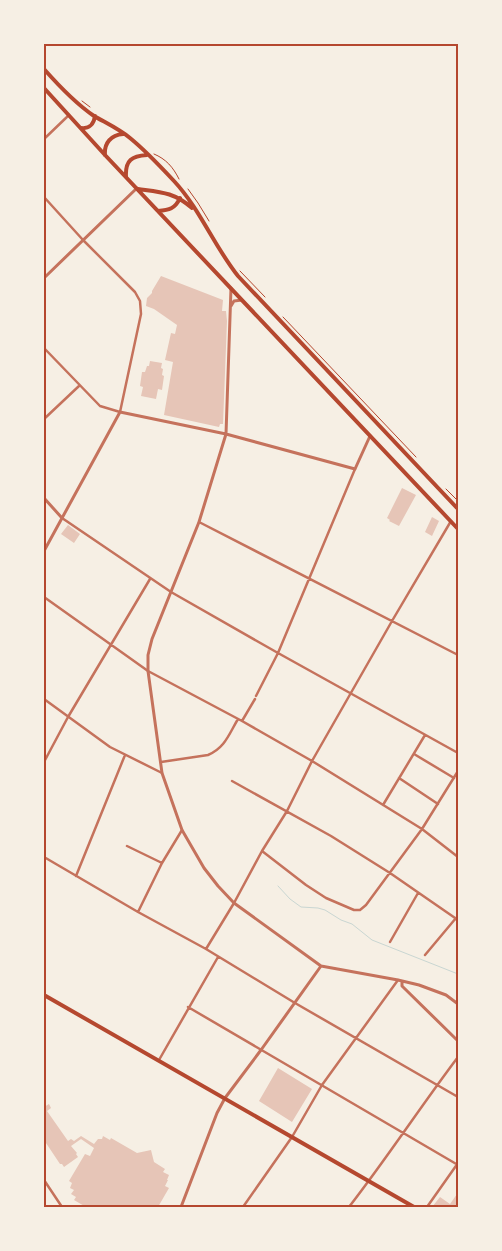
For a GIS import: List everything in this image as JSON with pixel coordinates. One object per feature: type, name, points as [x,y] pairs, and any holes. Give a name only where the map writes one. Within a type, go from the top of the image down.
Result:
[{"type":"main road","points":[[44,69],[75,102],[130,138],[149,153],[175,182],[197,212],[219,250],[238,276],[458,509]]},
{"type":"main road","points":[[44,88],[458,529]]},
{"type":"main road","points":[[81,128],[91,125],[95,116]]},
{"type":"main road","points":[[105,155],[105,147],[109,140],[124,134]]},
{"type":"main road","points":[[126,177],[127,164],[139,155],[149,153]]},
{"type":"main road","points":[[137,188],[162,192],[180,198],[197,212]]},
{"type":"main road","points":[[158,211],[170,210],[180,198]]},
{"type":"main road","points":[[44,995],[414,1207]]},
{"type":"street","points":[[44,139],[69,115]]},
{"type":"street","points":[[44,278],[137,188]]},
{"type":"street","points":[[44,197],[135,292],[140,301],[141,314],[120,412],[44,551]]},
{"type":"street","points":[[231,288],[226,434],[199,522],[152,639],[148,655],[148,671],[162,773],[182,830],[204,868],[234,903],[322,966],[400,980],[433,989],[446,995],[458,1004]]},
{"type":"street","points":[[230,306],[234,301],[242,300]]},
{"type":"street","points":[[44,348],[100,406],[120,412],[226,434],[355,469]]},
{"type":"street","points":[[44,419],[79,386]]},
{"type":"street","points":[[242,721],[256,698],[278,653],[371,435]]},
{"type":"street","points":[[44,498],[62,518],[171,592],[458,753]]},
{"type":"street","points":[[206,949],[287,811],[312,761],[450,521]]},
{"type":"street","points":[[199,522],[458,655]]},
{"type":"street","points":[[44,762],[68,717],[150,579]]},
{"type":"street","points":[[44,597],[148,671],[312,761],[422,829],[458,857]]},
{"type":"street","points":[[44,699],[110,746],[162,773]]},
{"type":"street","points":[[160,762],[213,753],[226,742],[238,719]]},
{"type":"street","points":[[382,805],[425,735]]},
{"type":"street","points":[[414,754],[454,778]]},
{"type":"street","points":[[76,876],[125,755]]},
{"type":"street","points":[[262,851],[326,898],[354,910],[360,910],[366,905],[422,829],[458,771]]},
{"type":"street","points":[[399,778],[438,804]]},
{"type":"street","points":[[232,781],[331,836],[390,873],[457,919],[425,955]]},
{"type":"street","points":[[138,912],[162,863],[182,830]]},
{"type":"street","points":[[127,846],[162,863]]},
{"type":"street","points":[[44,857],[206,949],[458,1097]]},
{"type":"street","points":[[390,942],[418,893]]},
{"type":"street","points":[[158,1061],[218,957]]},
{"type":"street","points":[[181,1207],[217,1113],[225,1098],[322,966]]},
{"type":"street","points":[[244,1207],[292,1137],[322,1085],[400,980]]},
{"type":"street","points":[[400,980],[402,986],[458,1041]]},
{"type":"street","points":[[188,1007],[458,1164],[426,1207]]},
{"type":"street","points":[[349,1207],[458,1056]]},
{"type":"street","points":[[44,1180],[62,1207]]},
{"type":"path","points":[[77,96],[90,107]]},
{"type":"path","points":[[149,153],[164,159],[173,168],[181,182]]},
{"type":"path","points":[[186,188],[198,203],[212,228]]},
{"type":"path","points":[[236,266],[266,298]]},
{"type":"path","points":[[278,312],[333,368],[416,458]]},
{"type":"path","points":[[443,486],[458,501]]},
{"type":"building","points":[[161,276],[223,300],[222,311],[226,311],[227,321],[223,424],[220,424],[219,427],[164,415],[173,362],[165,360],[171,333],[175,334],[177,325],[154,309],[146,306],[147,298],[152,293]]},
{"type":"building","points":[[150,361],[162,363],[161,368],[163,369],[162,390],[158,389],[156,399],[141,396],[143,387],[140,386],[142,372],[145,372]]},
{"type":"building","points":[[402,488],[416,495],[399,526],[387,518]]},
{"type":"building","points":[[432,517],[439,521],[432,536],[425,532]]},
{"type":"building","points":[[68,525],[80,534],[74,543],[61,534]]},
{"type":"building","points":[[278,1068],[312,1089],[292,1122],[259,1101]]},
{"type":"building","points":[[49,1104],[51,1108],[47,1111],[68,1141],[71,1139],[74,1141],[81,1136],[94,1144],[98,1139],[102,1139],[103,1136],[110,1140],[111,1138],[137,1153],[151,1150],[154,1162],[165,1169],[163,1172],[169,1175],[165,1186],[169,1188],[158,1207],[86,1207],[74,1200],[76,1197],[71,1194],[74,1190],[70,1188],[72,1183],[69,1181],[85,1154],[90,1156],[94,1148],[81,1139],[71,1146],[78,1157],[64,1167],[60,1164],[44,1140],[44,1107]]},
{"type":"building","points":[[457,1194],[458,1207],[432,1207],[440,1197],[450,1204]]},
{"type":"waterway","points":[[278,886],[290,899],[301,907],[325,910],[341,920],[352,924],[372,940],[458,974]]}]
